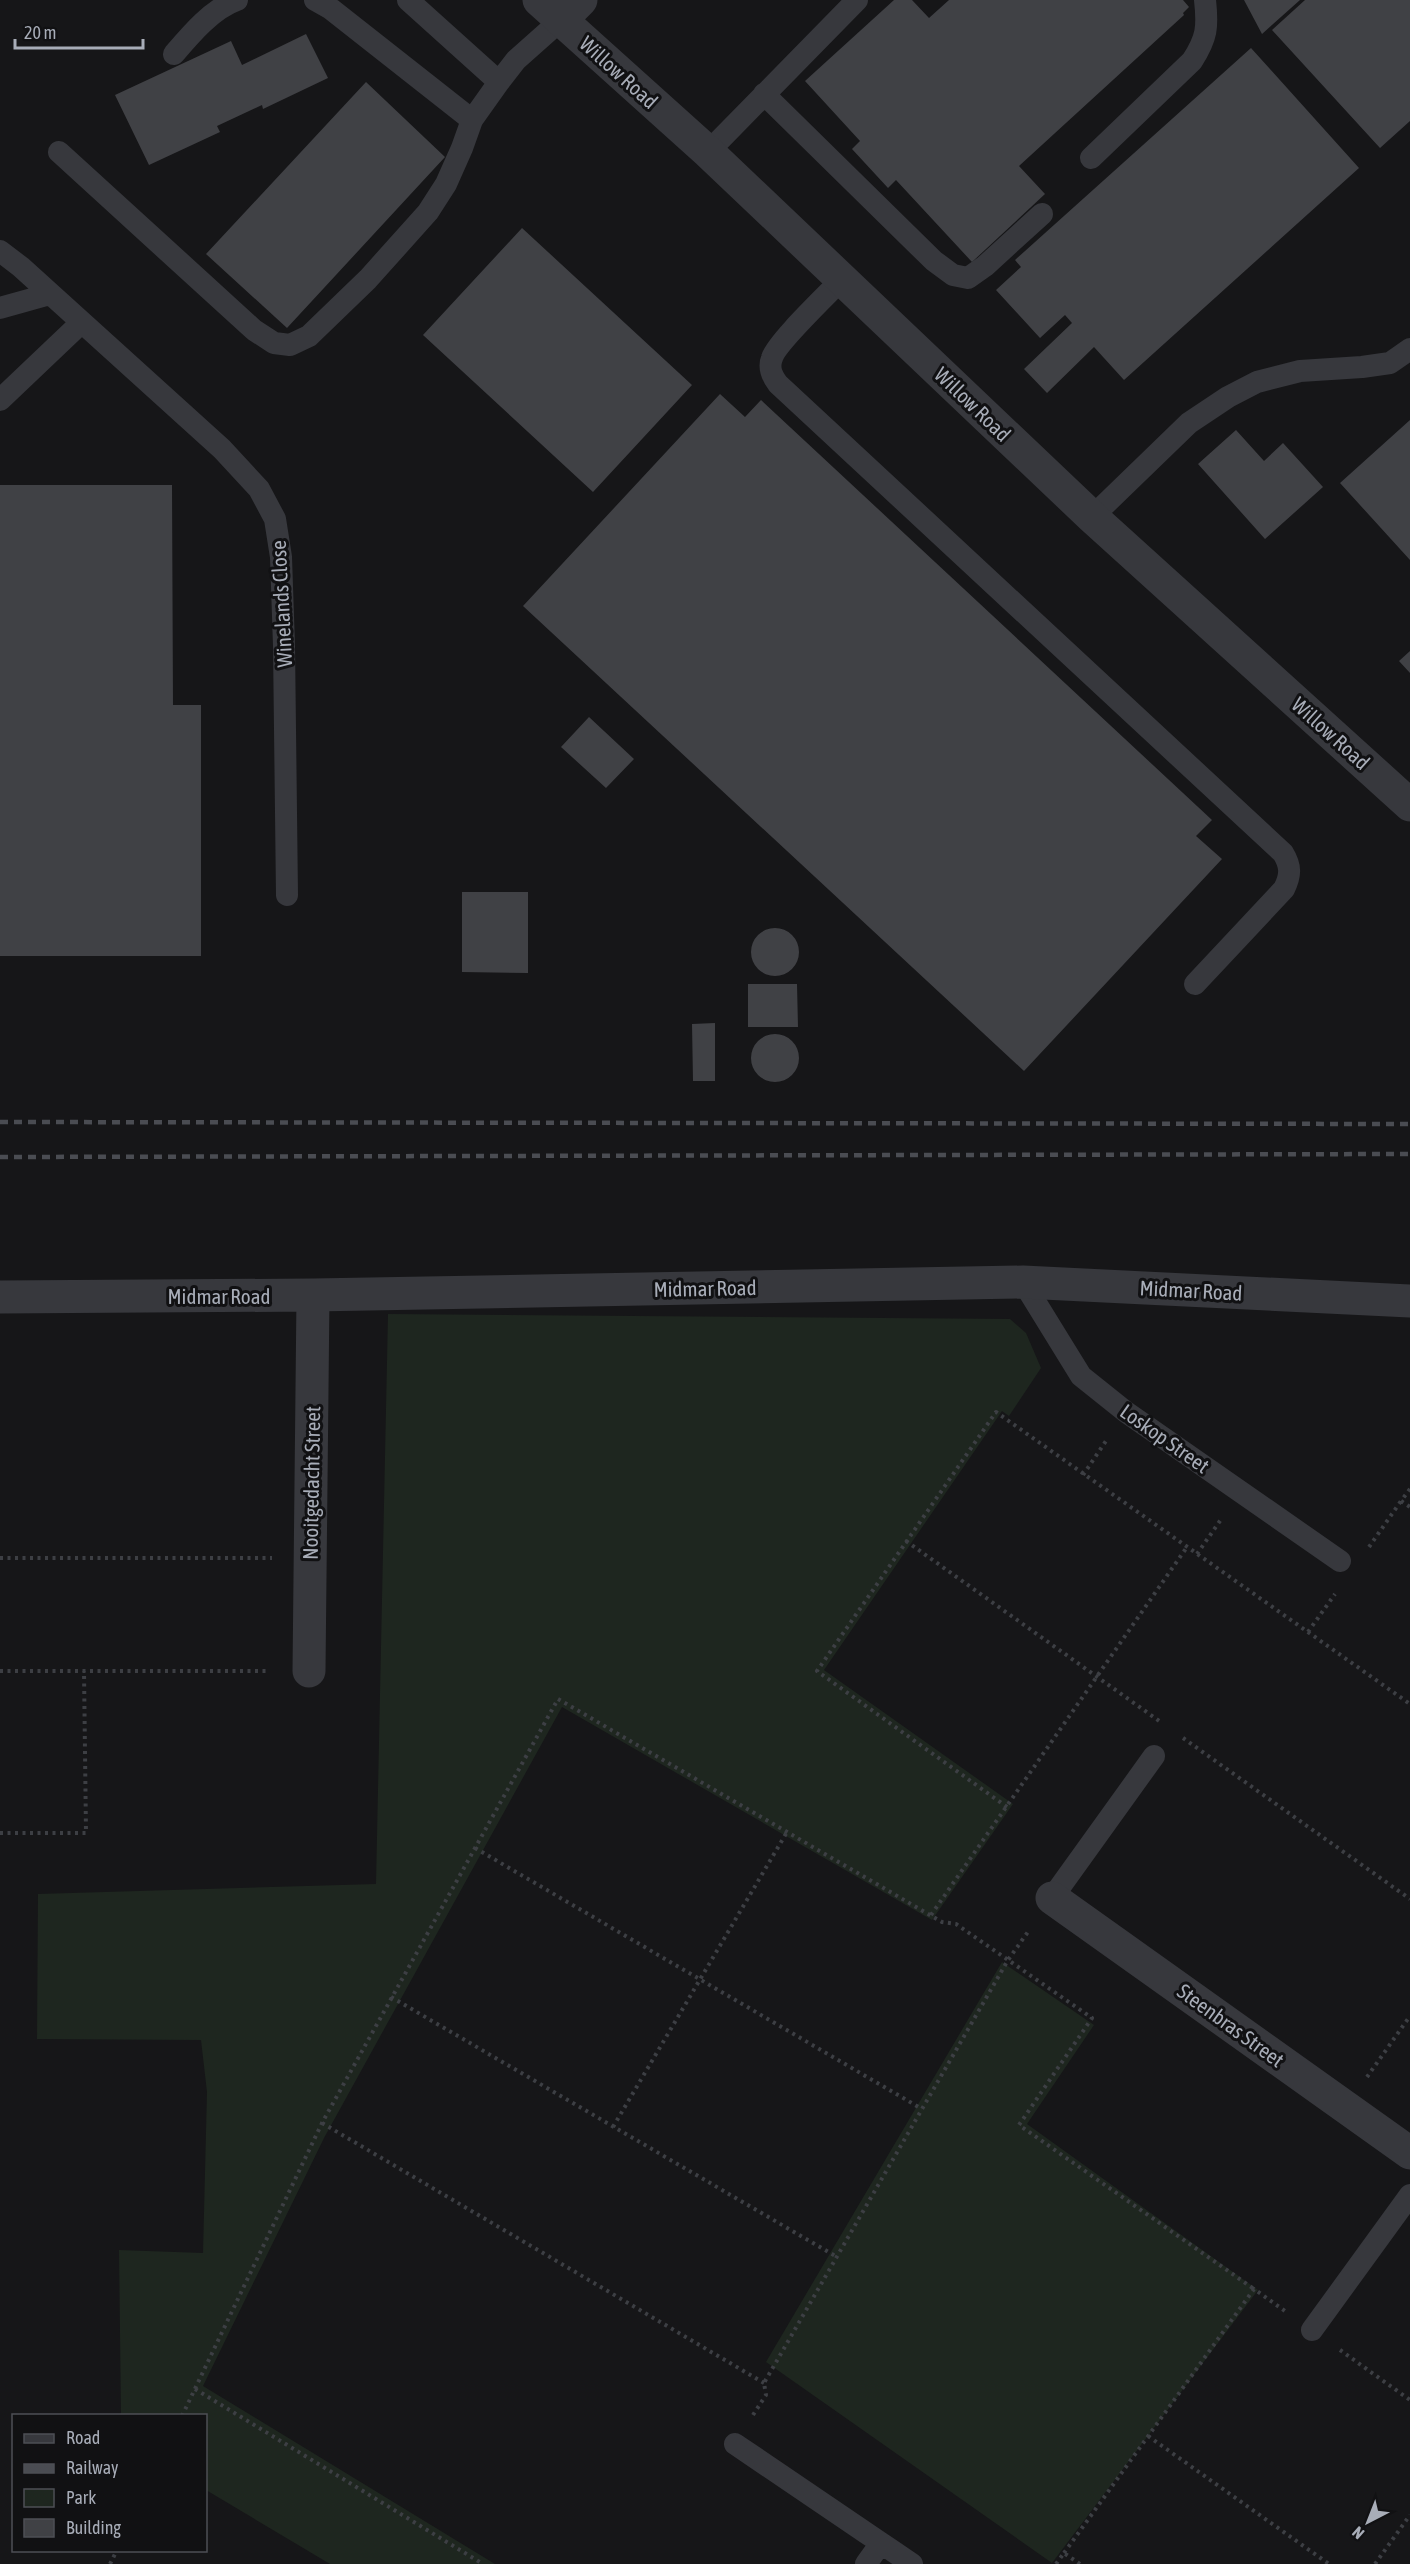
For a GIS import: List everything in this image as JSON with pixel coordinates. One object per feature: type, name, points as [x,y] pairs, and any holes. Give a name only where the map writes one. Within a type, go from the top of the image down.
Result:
[{"type":"street","name":"Willow Road","points":[[560,7],[708,152],[1092,517],[1410,805]]},
{"type":"street","name":"Midmar Road","points":[[0,1298],[313,1295],[1023,1282],[1410,1301]]},
{"type":"street","name":"Nooitgedacht Street","points":[[309,1671],[313,1295]]},
{"type":"street","name":"Steenbras Street","points":[[1052,1898],[1410,2153]]},
{"type":"lane","points":[[174,54],[197,27],[230,2],[237,0]]},
{"type":"lane","points":[[315,0],[331,9],[471,120]]},
{"type":"lane","points":[[408,0],[499,82]]},
{"type":"lane","points":[[708,152],[856,0]]},
{"type":"lane","points":[[1090,158],[1192,61],[1203,45],[1208,24],[1204,0]]},
{"type":"lane","points":[[59,152],[254,330],[274,343],[290,345],[309,336],[360,287],[428,212],[446,184],[462,148],[471,120],[560,7]]},
{"type":"lane","points":[[764,94],[934,261],[953,275],[968,278],[985,266],[1042,214]]},
{"type":"lane","name":"Winelands Close","points":[[0,251],[222,449],[259,489],[275,519],[281,557],[283,613],[287,895]]},
{"type":"lane","points":[[842,279],[776,349],[770,367],[772,376],[778,384],[1283,853],[1288,861],[1290,871],[1284,889],[1195,984]]},
{"type":"lane","points":[[0,308],[50,294]]},
{"type":"lane","points":[[0,400],[82,322]]},
{"type":"lane","points":[[1092,517],[1189,423],[1228,397],[1257,382],[1300,371],[1390,363],[1410,349]]},
{"type":"lane","name":"Loskop Street","points":[[1023,1282],[1081,1376],[1126,1412],[1341,1561]]},
{"type":"lane","points":[[1052,1898],[1154,1756]]},
{"type":"lane","points":[[1312,2331],[1410,2195]]},
{"type":"lane","points":[[735,2444],[912,2564]]},
{"type":"lane","points":[[866,2564],[881,2543]]},
{"type":"path","points":[[1007,1807],[817,1671],[996,1412],[1410,1704]]},
{"type":"path","points":[[1083,1474],[1126,1412]]},
{"type":"path","points":[[1410,1489],[1401,1501],[1410,1507]]},
{"type":"path","points":[[1197,1554],[1241,1492]]},
{"type":"path","points":[[906,1541],[1162,1724]]},
{"type":"path","points":[[931,1915],[1187,1547]]},
{"type":"path","points":[[0,1558],[310,1558]]},
{"type":"path","points":[[0,1671],[309,1671]]},
{"type":"path","points":[[0,1833],[86,1833],[84,1671]]},
{"type":"path","points":[[182,2414],[322,2122],[558,1699],[942,1922],[956,1924],[1092,2018],[1019,2125],[1410,2400]]},
{"type":"path","points":[[1181,1737],[1410,1899]]},
{"type":"path","points":[[613,2127],[787,1832]]},
{"type":"path","points":[[474,1848],[922,2109]]},
{"type":"path","points":[[735,2444],[766,2395],[764,2383],[1008,1960],[1052,1898]]},
{"type":"path","points":[[391,1997],[837,2257]]},
{"type":"path","points":[[1346,2107],[1410,2016]]},
{"type":"path","points":[[322,2122],[764,2383]]},
{"type":"path","points":[[1056,2564],[1254,2289]]},
{"type":"path","points":[[195,2389],[483,2564]]},
{"type":"path","points":[[1148,2436],[1329,2564]]},
{"type":"path","points":[[1375,2564],[1410,2515]]},
{"type":"path","points":[[1064,2553],[1080,2564]]},
{"type":"green space","points":[[388,1314],[1010,1319],[1026,1333],[1041,1368],[1009,1416],[1002,1411],[824,1670],[1013,1804],[932,1920],[562,1707],[324,2138],[203,2386],[495,2564],[330,2564],[207,2491],[207,2414],[121,2414],[119,2250],[203,2253],[207,2092],[201,2040],[37,2039],[38,1894],[376,1884]]},
{"type":"green space","points":[[1002,1962],[1094,2025],[1027,2124],[1258,2290],[1052,2563],[766,2362]]},
{"type":"building","points":[[894,0],[912,0],[929,18],[949,0],[1183,0],[1189,7],[1183,13],[1184,15],[1019,166],[1045,194],[972,262],[896,180],[888,188],[852,149],[860,141],[805,81]]},
{"type":"building","points":[[1244,0],[1300,0],[1262,34]]},
{"type":"building","points":[[1305,0],[1410,0],[1410,121],[1380,148],[1272,30]]},
{"type":"building","points":[[306,34],[328,78],[263,109],[262,105],[217,126],[220,132],[149,165],[115,95],[231,41],[242,65]]},
{"type":"building","points":[[1251,48],[1359,168],[1124,380],[1094,347],[1047,393],[1024,369],[1072,323],[1065,315],[1040,338],[996,290],[1021,267],[1015,260]]},
{"type":"building","points":[[366,82],[445,157],[287,328],[206,254]]},
{"type":"building","points":[[522,228],[692,385],[593,492],[423,335]]},
{"type":"building","points":[[720,394],[745,417],[761,400],[1212,820],[1196,836],[1222,859],[1024,1071],[523,606]]},
{"type":"building","points":[[1410,420],[1410,560],[1340,483]]},
{"type":"building","points":[[1236,430],[1264,461],[1283,443],[1323,487],[1265,539],[1198,464]]},
{"type":"building","points":[[0,485],[172,485],[173,705],[201,705],[201,956],[0,956]]},
{"type":"building","points":[[1410,651],[1410,673],[1399,661]]},
{"type":"building","points":[[589,717],[634,759],[606,788],[561,747]]},
{"type":"building","points":[[462,892],[528,892],[528,973],[462,972]]},
{"type":"building","points":[[775,928],[792,935],[799,952],[792,969],[775,976],[758,969],[751,952],[758,935]]},
{"type":"building","points":[[748,984],[797,984],[798,1027],[748,1027]]},
{"type":"building","points":[[715,1023],[715,1081],[693,1081],[692,1024]]},
{"type":"building","points":[[775,1034],[792,1041],[799,1058],[792,1075],[775,1082],[758,1075],[751,1058],[758,1041]]},
{"type":"railway","points":[[0,1122],[1410,1124]]},
{"type":"railway","points":[[0,1157],[1410,1154]]}]
